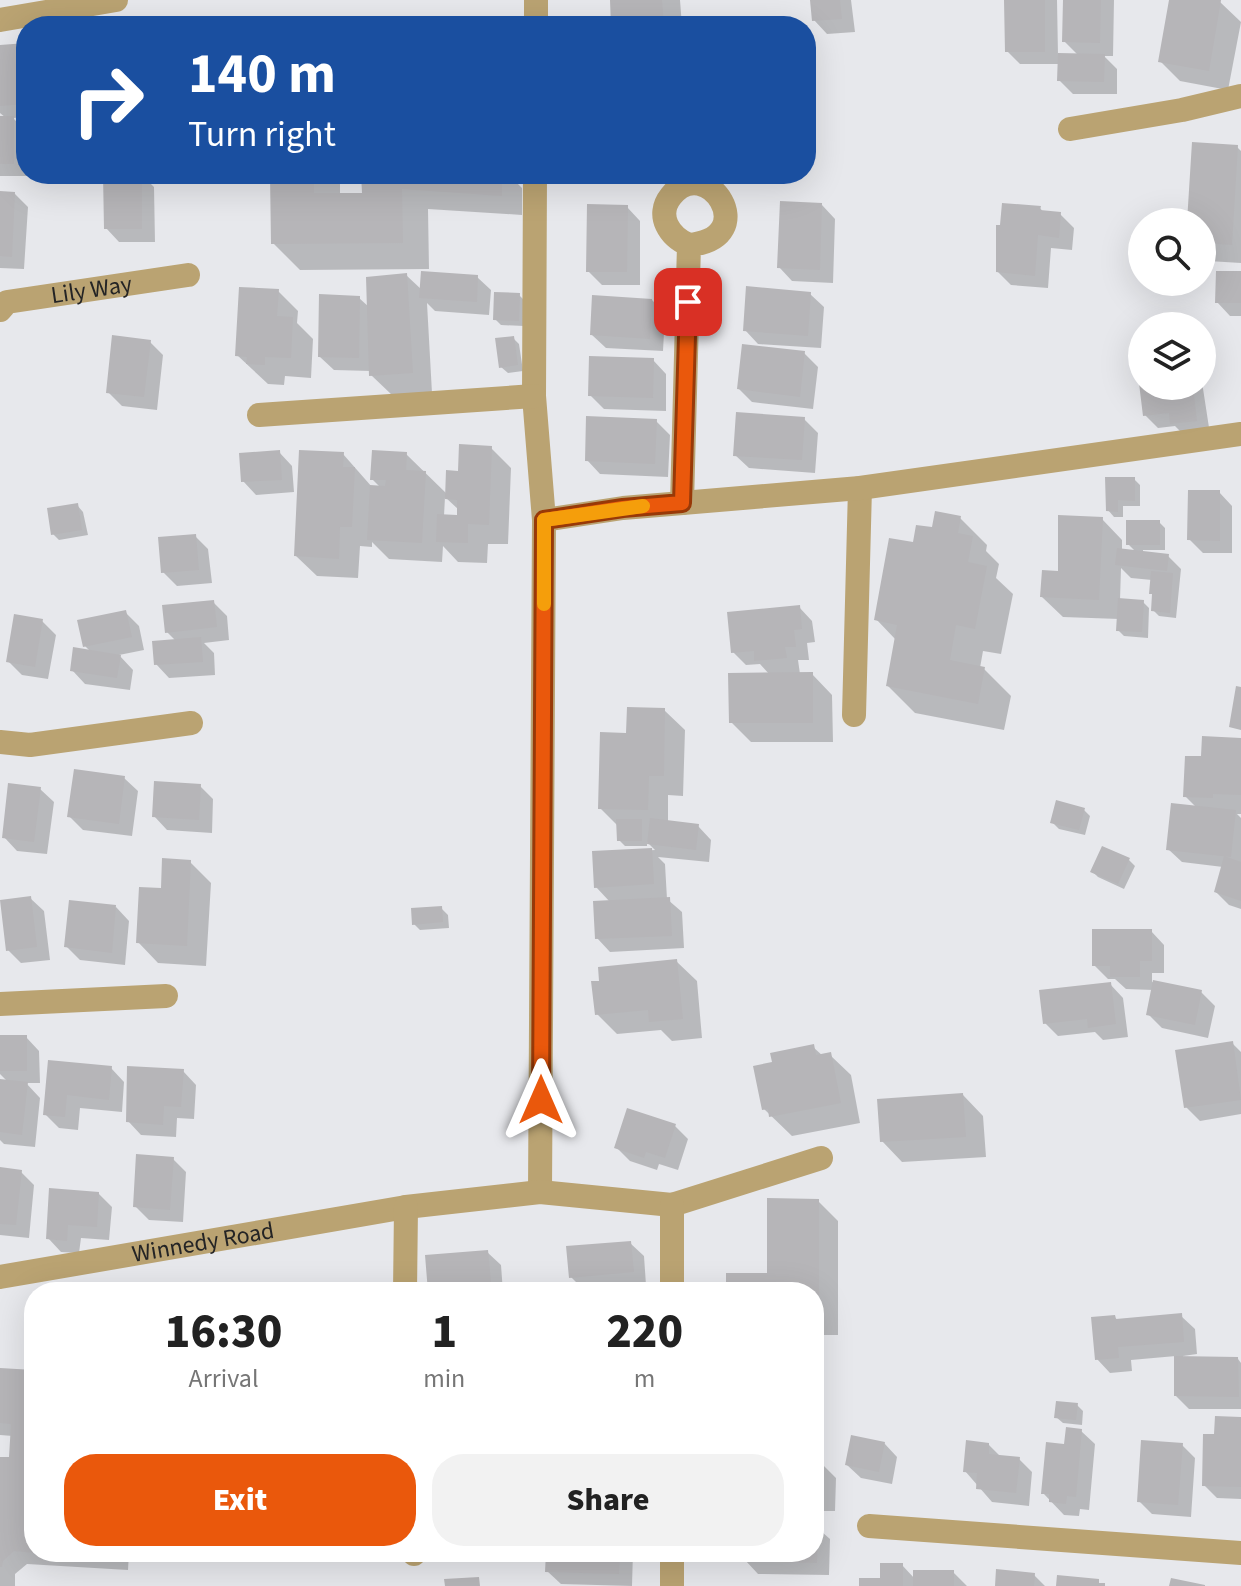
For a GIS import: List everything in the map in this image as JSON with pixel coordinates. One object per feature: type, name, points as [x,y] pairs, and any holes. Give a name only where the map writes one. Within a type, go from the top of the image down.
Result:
[{"type":"street","points":[[23,16],[116,0]]},
{"type":"street","points":[[1070,129],[1182,110],[1241,96]]},
{"type":"street","points":[[535,184],[534,396],[544,520],[540,1192]]},
{"type":"street","points":[[682,503],[689,245]]},
{"type":"street","name":"Lily Way","points":[[0,310],[7,302],[188,275]]},
{"type":"street","points":[[259,415],[534,396]]},
{"type":"street","points":[[544,520],[623,508],[860,488],[1241,434]]},
{"type":"street","points":[[854,715],[860,488]]},
{"type":"street","points":[[0,742],[30,745],[191,723]]},
{"type":"street","points":[[0,1004],[166,996]]},
{"type":"street","points":[[672,1282],[672,1205],[821,1158]]},
{"type":"street","name":"Winnedy Road","points":[[0,1277],[406,1207],[540,1192],[672,1205]]},
{"type":"street","points":[[405,1282],[406,1207]]},
{"type":"street","points":[[869,1526],[1241,1553]]},
{"type":"street","points":[[672,1562],[672,1586]]},
{"type":"building","points":[[610,0],[662,0],[663,16],[611,16]]},
{"type":"building","points":[[810,0],[840,0],[842,19],[816,21],[816,16],[812,16]]},
{"type":"building","points":[[1004,0],[1045,0],[1045,52],[1005,52]]},
{"type":"building","points":[[1063,0],[1101,0],[1100,43],[1062,42]]},
{"type":"building","points":[[1169,0],[1221,0],[1209,71],[1158,62]]},
{"type":"building","points":[[16,44],[16,105],[0,106],[0,45]]},
{"type":"building","points":[[1058,53],[1105,54],[1104,82],[1057,81]]},
{"type":"building","points":[[0,116],[14,116],[14,164],[0,164]]},
{"type":"building","points":[[1192,142],[1238,145],[1232,245],[1216,244],[1216,208],[1188,208]]},
{"type":"building","points":[[103,184],[142,184],[142,229],[104,229]]},
{"type":"building","points":[[270,184],[314,184],[314,193],[362,193],[362,184],[502,184],[502,196],[402,189],[403,243],[271,244]]},
{"type":"building","points":[[0,191],[15,192],[12,257],[0,256]]},
{"type":"building","points":[[780,201],[822,203],[820,270],[777,268]]},
{"type":"building","points":[[1002,203],[1041,206],[1040,210],[1061,212],[1059,238],[1038,235],[1035,276],[996,272],[996,225],[1000,225]]},
{"type":"building","points":[[587,204],[628,205],[627,272],[586,272]]},
{"type":"building","points":[[421,271],[478,275],[477,302],[419,298]]},
{"type":"building","points":[[1216,271],[1241,271],[1241,303],[1215,303]]},
{"type":"building","points":[[407,273],[413,373],[369,376],[366,277]]},
{"type":"building","points":[[746,286],[811,292],[808,336],[743,331]]},
{"type":"building","points":[[239,287],[279,289],[277,316],[293,317],[291,358],[265,357],[265,365],[246,364],[247,357],[235,356]]},
{"type":"building","points":[[494,292],[520,293],[519,321],[493,320]]},
{"type":"building","points":[[319,294],[360,296],[359,358],[318,357]]},
{"type":"building","points":[[592,295],[652,299],[650,339],[590,335]]},
{"type":"building","points":[[112,335],[151,340],[144,397],[106,393]]},
{"type":"building","points":[[514,336],[518,365],[499,368],[495,338]]},
{"type":"building","points":[[742,344],[805,351],[800,397],[737,389]]},
{"type":"building","points":[[589,356],[654,358],[653,398],[588,396]]},
{"type":"building","points":[[1141,400],[1195,400],[1197,421],[1170,424],[1169,413],[1143,416]]},
{"type":"building","points":[[736,412],[805,417],[802,460],[733,456]]},
{"type":"building","points":[[586,416],[657,419],[655,464],[585,461]]},
{"type":"building","points":[[459,444],[492,446],[489,525],[468,524],[468,543],[436,542],[437,514],[457,515],[457,500],[445,499],[446,470],[458,471]]},
{"type":"building","points":[[280,450],[282,480],[241,482],[239,453]]},
{"type":"building","points":[[299,450],[344,452],[343,467],[355,467],[352,527],[340,527],[339,559],[294,556]]},
{"type":"building","points":[[372,450],[407,452],[406,470],[426,471],[422,543],[367,540],[370,485],[385,486],[386,480],[370,480]]},
{"type":"building","points":[[1105,477],[1135,477],[1135,501],[1118,500],[1118,512],[1106,511]]},
{"type":"building","points":[[1188,490],[1220,490],[1220,541],[1187,540]]},
{"type":"building","points":[[78,503],[82,530],[51,535],[47,508]]},
{"type":"building","points":[[935,511],[961,516],[958,533],[973,536],[968,562],[987,566],[975,629],[956,625],[950,660],[985,667],[978,704],[886,686],[897,625],[874,620],[889,538],[913,542],[916,525],[932,527]]},
{"type":"building","points":[[1058,515],[1103,517],[1099,600],[1040,597],[1042,570],[1058,571]]},
{"type":"building","points":[[1126,520],[1160,520],[1160,545],[1126,545]]},
{"type":"building","points":[[196,534],[199,570],[161,573],[158,537]]},
{"type":"building","points":[[1117,548],[1169,554],[1167,571],[1115,565]]},
{"type":"building","points":[[1151,571],[1173,573],[1170,613],[1151,611]]},
{"type":"building","points":[[1118,598],[1144,600],[1142,632],[1116,631]]},
{"type":"building","points":[[214,600],[217,627],[165,633],[162,605]]},
{"type":"building","points":[[800,605],[802,629],[794,630],[796,647],[785,647],[787,658],[754,661],[754,651],[731,653],[727,612]]},
{"type":"building","points":[[126,610],[132,637],[83,647],[77,620]]},
{"type":"building","points":[[14,614],[43,619],[35,667],[6,662]]},
{"type":"building","points":[[201,637],[203,662],[154,665],[152,641]]},
{"type":"building","points":[[73,647],[121,655],[117,678],[70,671]]},
{"type":"building","points":[[813,672],[813,723],[729,723],[728,673]]},
{"type":"building","points":[[1236,686],[1241,687],[1241,730],[1229,727]]},
{"type":"building","points":[[627,707],[665,708],[664,776],[649,776],[648,810],[598,809],[600,732],[626,733]]},
{"type":"building","points":[[1202,736],[1241,738],[1241,795],[1183,797],[1185,756],[1201,756]]},
{"type":"building","points":[[74,769],[125,776],[119,824],[67,817]]},
{"type":"building","points":[[154,781],[201,784],[199,820],[152,817]]},
{"type":"building","points":[[8,783],[41,787],[34,842],[2,838]]},
{"type":"building","points":[[1056,800],[1085,808],[1079,830],[1050,823]]},
{"type":"building","points":[[1171,803],[1236,810],[1231,857],[1166,850]]},
{"type":"building","points":[[650,818],[699,824],[696,850],[647,844]]},
{"type":"building","points":[[616,819],[642,819],[642,841],[617,841]]},
{"type":"building","points":[[1102,846],[1130,858],[1118,884],[1090,872]]},
{"type":"building","points":[[652,848],[654,884],[594,888],[592,851]]},
{"type":"building","points":[[1224,856],[1241,862],[1241,901],[1214,892]]},
{"type":"building","points":[[162,858],[191,860],[187,946],[136,943],[139,887],[161,888]]},
{"type":"building","points":[[31,896],[37,947],[6,951],[0,900]]},
{"type":"building","points":[[670,897],[672,936],[595,939],[593,901]]},
{"type":"building","points":[[69,900],[116,905],[112,953],[64,947]]},
{"type":"building","points":[[442,906],[443,922],[412,925],[411,908]]},
{"type":"building","points":[[1092,929],[1152,929],[1152,961],[1140,961],[1140,977],[1110,977],[1110,966],[1092,966]]},
{"type":"building","points":[[677,959],[683,1019],[649,1022],[648,1010],[595,1015],[591,981],[599,981],[598,967]]},
{"type":"building","points":[[1153,980],[1202,990],[1195,1025],[1146,1015]]},
{"type":"building","points":[[1111,982],[1116,1024],[1088,1028],[1087,1019],[1043,1024],[1039,990]]},
{"type":"building","points":[[0,1035],[27,1035],[27,1071],[0,1071]]},
{"type":"building","points":[[1233,1041],[1241,1100],[1184,1108],[1175,1050]]},
{"type":"building","points":[[814,1044],[816,1055],[831,1052],[841,1103],[769,1117],[768,1109],[762,1110],[753,1066],[772,1062],[770,1053]]},
{"type":"building","points":[[48,1060],[112,1066],[109,1100],[67,1095],[65,1117],[43,1115]]},
{"type":"building","points":[[127,1066],[184,1069],[181,1107],[164,1106],[163,1125],[126,1122]]},
{"type":"building","points":[[0,1079],[28,1082],[22,1135],[0,1132]]},
{"type":"building","points":[[963,1093],[966,1137],[880,1142],[877,1099]]},
{"type":"building","points":[[627,1108],[676,1124],[665,1158],[646,1152],[644,1158],[614,1148]]},
{"type":"building","points":[[136,1154],[174,1157],[170,1210],[133,1207]]},
{"type":"building","points":[[0,1167],[22,1170],[16,1225],[0,1224]]},
{"type":"building","points":[[49,1188],[99,1192],[97,1227],[68,1225],[67,1241],[46,1239]]},
{"type":"building","points":[[767,1198],[819,1199],[819,1282],[726,1282],[726,1273],[767,1273]]},
{"type":"building","points":[[631,1241],[634,1272],[569,1278],[566,1246]]},
{"type":"building","points":[[488,1250],[491,1282],[427,1282],[425,1255]]},
{"type":"building","points":[[1182,1313],[1184,1342],[1118,1347],[1119,1358],[1095,1360],[1091,1317],[1115,1315],[1116,1319]]},
{"type":"building","points":[[1174,1356],[1238,1357],[1239,1397],[1174,1396]]},
{"type":"building","points":[[0,1368],[24,1369],[24,1552],[14,1551],[3,1561],[2,1567],[0,1457],[9,1457],[11,1424],[0,1423]]},
{"type":"building","points":[[1056,1401],[1078,1403],[1076,1420],[1054,1418]]},
{"type":"building","points":[[1215,1416],[1241,1417],[1241,1487],[1202,1486],[1203,1434],[1214,1434]]},
{"type":"building","points":[[1066,1427],[1082,1429],[1076,1497],[1067,1496],[1066,1504],[1049,1502],[1049,1494],[1041,1494],[1046,1442],[1064,1444]]},
{"type":"building","points":[[851,1435],[885,1442],[879,1472],[845,1465]]},
{"type":"building","points":[[966,1440],[989,1443],[989,1454],[1020,1457],[1016,1493],[976,1489],[977,1473],[963,1472]]},
{"type":"building","points":[[1141,1440],[1183,1443],[1178,1505],[1137,1502]]},
{"type":"building","points":[[546,1562],[620,1562],[619,1574],[545,1572]]},
{"type":"building","points":[[880,1563],[903,1563],[903,1586],[859,1586],[859,1578],[880,1578]]},
{"type":"building","points":[[996,1569],[1035,1573],[1034,1586],[995,1586]]},
{"type":"building","points":[[913,1570],[954,1570],[954,1586],[913,1586]]},
{"type":"building","points":[[1057,1575],[1099,1579],[1099,1583],[1105,1583],[1105,1586],[1056,1586]]},
{"type":"building","points":[[479,1577],[480,1586],[445,1586],[444,1579]]},
{"type":"building","points":[[1171,1578],[1205,1585],[1205,1586],[1169,1586]]},
{"type":"slow traffic","points":[[544,604],[544,520],[643,506]]},
{"type":"route","points":[[541,1100],[544,520],[682,503],[688,302]]}]
